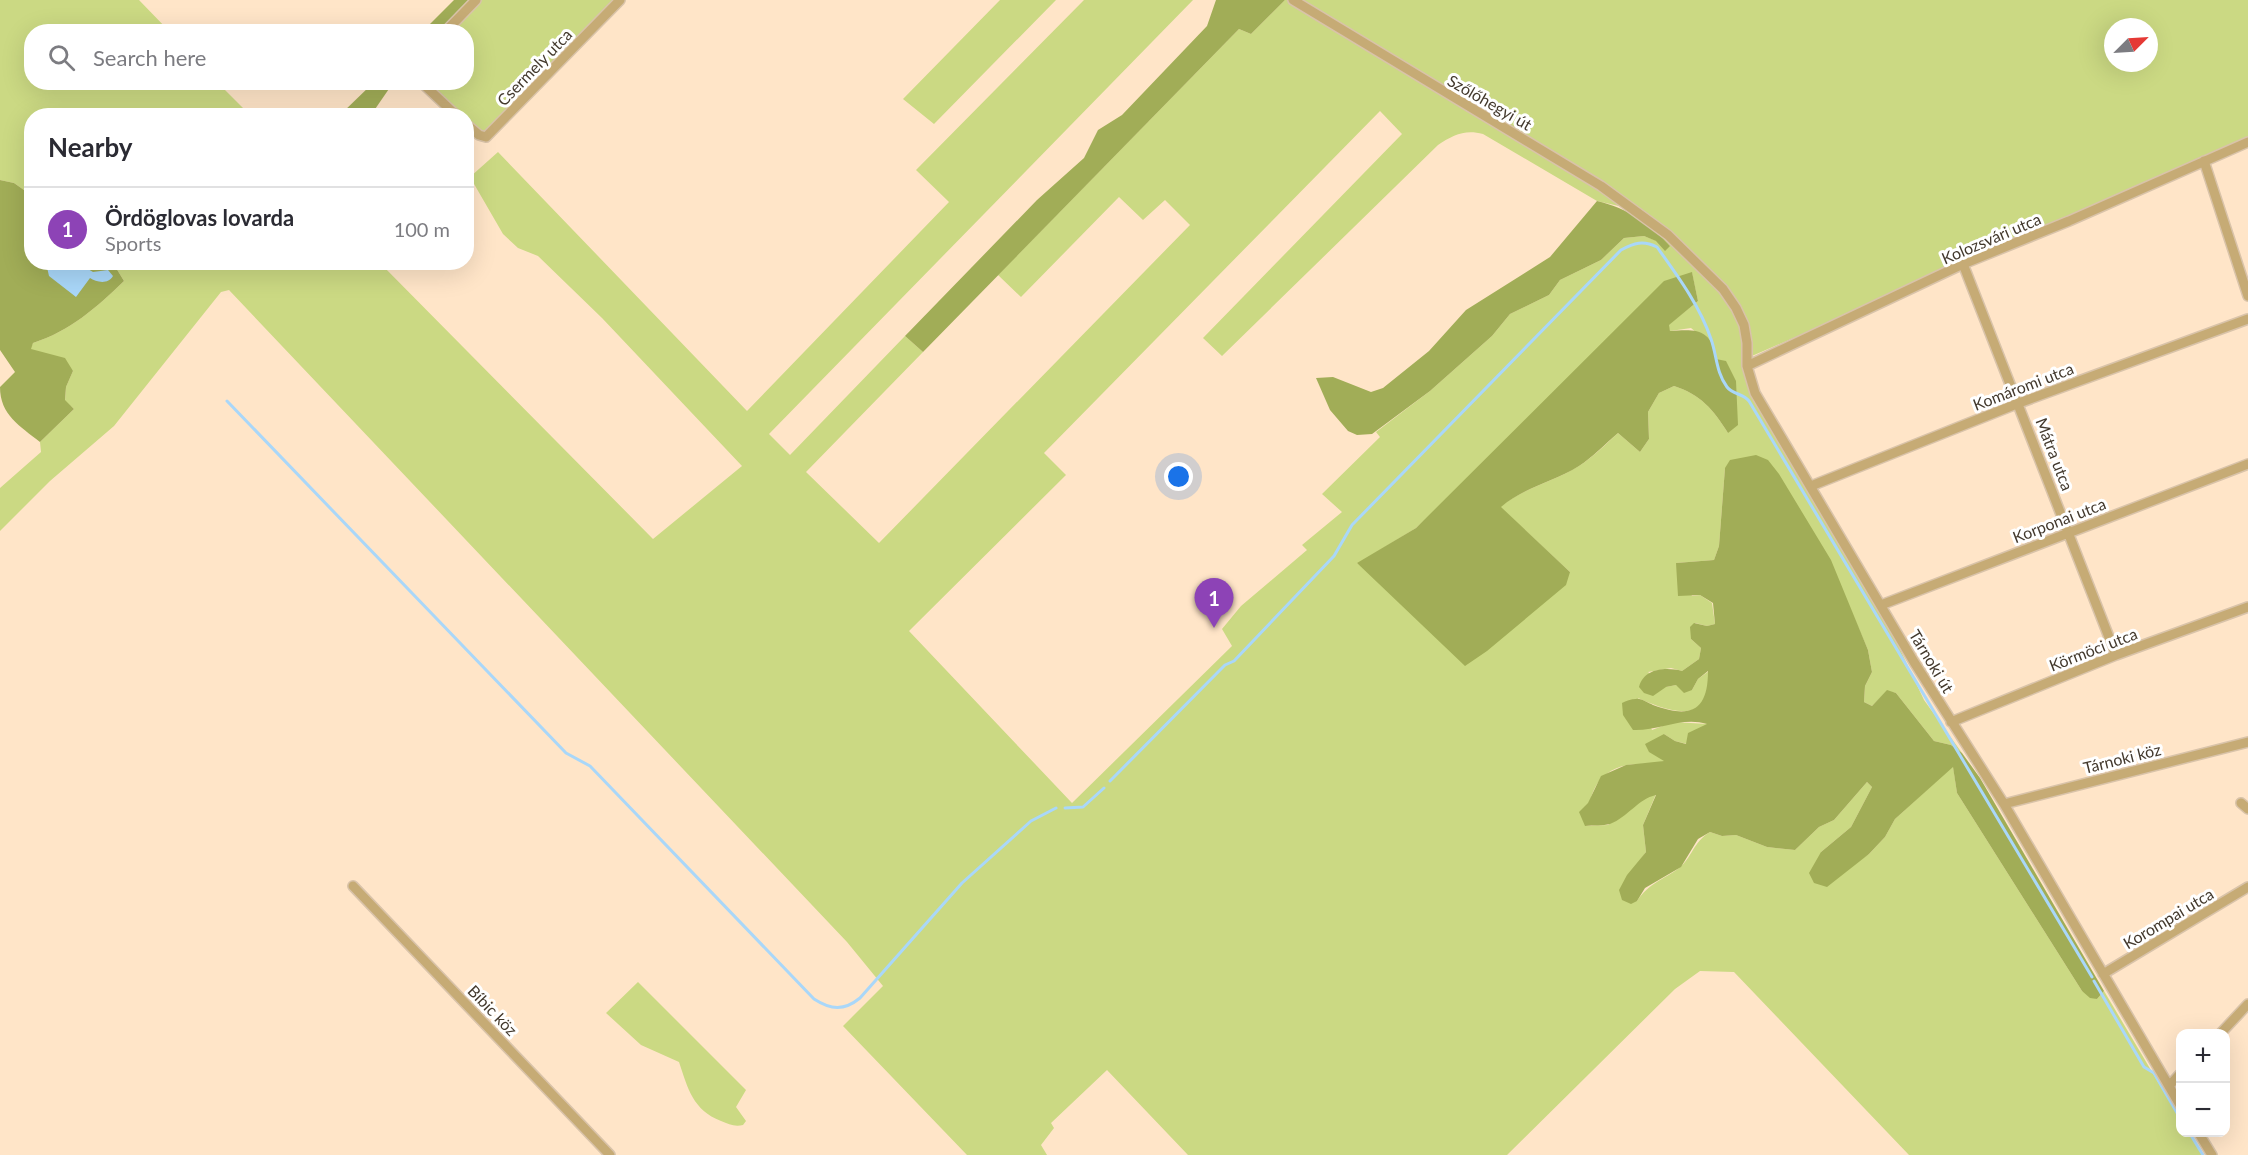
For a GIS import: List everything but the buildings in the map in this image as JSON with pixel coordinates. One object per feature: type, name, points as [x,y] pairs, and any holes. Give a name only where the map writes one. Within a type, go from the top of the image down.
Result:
[{"type":"street","points":[[454,24],[476,0]]},
{"type":"street","name":"Csermely utca","points":[[474,131],[486,137],[620,0]]},
{"type":"street","name":"Szőlőhegyi út","points":[[1293,0],[1601,186],[1668,235]]},
{"type":"street","points":[[429,90],[449,108]]},
{"type":"street","name":"Kolozsvári utca","points":[[1747,366],[1963,264],[2070,221],[2248,142]]},
{"type":"street","points":[[2204,162],[2248,296]]},
{"type":"street","name":"Tárnoki út","points":[[1668,235],[1723,289],[1736,308],[1747,343],[1747,366],[1755,393],[1951,722],[2004,804],[2176,1097]]},
{"type":"street","name":"Mátra utca","points":[[1963,264],[2116,656]]},
{"type":"street","name":"Komáromi utca","points":[[1811,486],[2019,403],[2248,319]]},
{"type":"street","name":"Korponai utca","points":[[1881,605],[2248,464]]},
{"type":"street","name":"Körmöci utca","points":[[1951,722],[2116,656],[2248,607]]},
{"type":"street","name":"Tárnoki köz","points":[[2004,804],[2248,742]]},
{"type":"street","name":"Bíbic köz","points":[[353,886],[610,1155]]},
{"type":"street","name":"Korompai utca","points":[[2103,974],[2248,887]]},
{"type":"street","points":[[2225,1029],[2248,1004]]},
{"type":"street","points":[[2169,1086],[2176,1079]]},
{"type":"street","points":[[2201,1137],[2212,1155]]},
{"type":"green space","points":[[0,0],[139,0],[162,24],[24,24],[24,90],[225,90],[243,108],[24,108],[24,190],[14,183],[0,180]]},
{"type":"green space","points":[[454,0],[469,0],[445,24],[430,24]]},
{"type":"green space","points":[[469,0],[624,0],[479,140],[474,135],[474,108],[446,108],[426,90],[474,90],[474,24],[445,24]]},
{"type":"green space","points":[[1000,0],[1056,0],[934,124],[903,99]]},
{"type":"green space","points":[[1084,0],[1193,0],[769,434],[790,455],[905,336],[923,352],[806,472],[879,543],[1190,225],[1165,200],[1143,220],[1119,197],[1021,297],[998,275],[1239,29],[1251,34],[1285,0],[2248,0],[2248,140],[1745,359],[1752,385],[1890,628],[1924,700],[1962,753],[1951,745],[1934,741],[1896,693],[1887,691],[1872,706],[1864,702],[1865,686],[1872,672],[1868,650],[1849,606],[1725,468],[1719,546],[1714,560],[1676,563],[1692,596],[1700,595],[1712,603],[1715,624],[1707,626],[1695,623],[1691,639],[1701,648],[1699,659],[1682,671],[1671,668],[1648,672],[1666,687],[1676,685],[1692,690],[1698,679],[1709,671],[1707,697],[1699,707],[1683,711],[1664,708],[1638,698],[1652,730],[1673,722],[1708,724],[1687,744],[1675,741],[1664,734],[1665,761],[1627,765],[1607,773],[1595,787],[1586,826],[1608,825],[1645,797],[1656,794],[1643,825],[1646,852],[1638,863],[1637,901],[1651,886],[1683,864],[1700,840],[1710,832],[1722,836],[1736,835],[1767,847],[1795,850],[1819,827],[1834,820],[1867,782],[1872,787],[1851,827],[1821,852],[1848,868],[1869,854],[1885,837],[1895,819],[1953,766],[1957,793],[2082,991],[2097,999],[2104,991],[2176,1112],[2176,1137],[2192,1137],[2204,1155],[1909,1155],[1734,972],[1700,971],[1675,989],[1507,1155],[1188,1155],[1107,1070],[1051,1123],[1054,1128],[1041,1145],[1047,1155],[967,1155],[843,1026],[883,986],[847,942],[229,290],[221,292],[114,426],[50,481],[0,531],[0,488],[41,452],[40,442],[74,409],[65,401],[66,387],[73,371],[30,349],[33,343],[59,332],[82,318],[124,281],[117,270],[387,270],[653,539],[742,466],[602,318],[538,256],[518,248],[503,234],[474,184],[474,173],[498,152],[747,411],[949,202],[916,170]],"holes":[[[1380,111],[1402,134],[1203,338],[1222,356],[1438,145],[1459,134],[1470,132],[1483,134],[1597,201],[1623,207],[1670,246],[1644,236],[1624,238],[1601,260],[1560,280],[1549,295],[1510,314],[1492,336],[1430,391],[1376,432],[1380,437],[1322,494],[1342,512],[1302,545],[1307,550],[1241,606],[1222,629],[1232,646],[1072,803],[909,631],[1066,475],[1044,453]],[[1692,273],[1698,301],[1668,325],[1670,331],[1691,328],[1714,347],[1728,433],[1706,404],[1692,394],[1674,386],[1659,393],[1648,412],[1649,439],[1640,452],[1618,433],[1579,466],[1518,495],[1500,507],[1570,572],[1357,564],[1416,528]]]},
{"type":"green space","points":[[1216,0],[1285,0],[1251,34],[1239,29],[923,352],[905,336],[1037,200],[1084,158],[1098,130],[1122,115],[1207,26]]},
{"type":"green space","points":[[366,90],[388,90],[376,108],[347,108]]},
{"type":"green space","points":[[0,180],[14,183],[24,190],[24,270],[117,270],[124,281],[82,318],[59,332],[33,343],[31,349],[65,358],[73,371],[66,387],[65,400],[74,409],[40,442],[12,419],[3,405],[0,387],[15,372],[0,350]]},
{"type":"green space","points":[[1597,201],[1628,212],[1654,230],[1670,246],[1665,251],[1656,241],[1644,236],[1624,238],[1601,260],[1560,280],[1549,295],[1510,314],[1492,336],[1430,391],[1372,434],[1357,435],[1348,431],[1330,410],[1316,378],[1333,377],[1371,392],[1383,388],[1429,351],[1466,310],[1550,257]]},
{"type":"green space","points":[[1692,272],[1698,301],[1669,325],[1670,331],[1687,330],[1701,333],[1711,341],[1716,359],[1726,361],[1736,381],[1738,425],[1728,433],[1706,404],[1692,394],[1674,386],[1659,393],[1648,412],[1649,439],[1640,452],[1618,433],[1579,466],[1528,490],[1501,507],[1570,572],[1566,585],[1487,651],[1465,666],[1357,563],[1416,528],[1664,281]]},
{"type":"green space","points":[[1756,455],[1768,460],[1779,474],[1831,560],[1868,650],[1872,672],[1865,686],[1864,702],[1872,706],[1887,690],[1896,693],[1934,741],[1951,745],[1962,753],[1980,778],[2104,991],[2097,999],[2090,998],[2082,991],[1957,793],[1953,767],[1895,819],[1885,837],[1869,854],[1827,887],[1814,883],[1809,873],[1821,852],[1851,827],[1872,787],[1867,782],[1834,820],[1819,827],[1795,850],[1767,847],[1736,835],[1722,836],[1710,832],[1698,839],[1681,867],[1645,888],[1637,901],[1631,904],[1622,900],[1619,890],[1627,875],[1646,852],[1643,825],[1656,795],[1644,800],[1607,825],[1585,826],[1579,812],[1588,803],[1601,776],[1626,765],[1664,761],[1649,752],[1645,744],[1664,734],[1675,741],[1686,744],[1688,733],[1707,724],[1689,722],[1633,730],[1623,715],[1622,703],[1638,699],[1666,709],[1687,711],[1701,703],[1705,695],[1708,671],[1698,679],[1692,690],[1684,693],[1676,685],[1666,687],[1653,696],[1644,693],[1639,687],[1646,676],[1656,670],[1682,671],[1699,659],[1701,648],[1691,639],[1690,627],[1694,623],[1707,626],[1715,624],[1713,603],[1700,595],[1678,596],[1676,563],[1714,560],[1719,546],[1725,468],[1730,460]]},
{"type":"green space","points":[[638,982],[746,1090],[736,1107],[746,1121],[743,1125],[729,1124],[704,1111],[693,1098],[679,1062],[641,1045],[606,1013]]},
{"type":"water","points":[[48,270],[90,270],[93,272],[108,270],[113,276],[105,282],[90,278],[76,297],[49,276]]},
{"type":"waterway","points":[[1110,781],[1225,665],[1234,661],[1334,556],[1352,525],[1621,250],[1643,243],[1657,247],[1687,291],[1706,327],[1723,381],[1729,390],[1749,401],[2092,977]]},
{"type":"waterway","points":[[227,401],[566,753],[590,766],[820,1003],[837,1008],[860,998],[962,883],[1031,821],[1056,808]]},
{"type":"waterway","points":[[1065,808],[1083,807],[1104,788]]},
{"type":"waterway","points":[[2094,981],[2144,1067],[2154,1073],[2176,1111]]},
{"type":"waterway","points":[[2192,1137],[2203,1155]]},
{"type":"place","name":"Ördöglovas lovarda","points":[[1214,628]]}]
